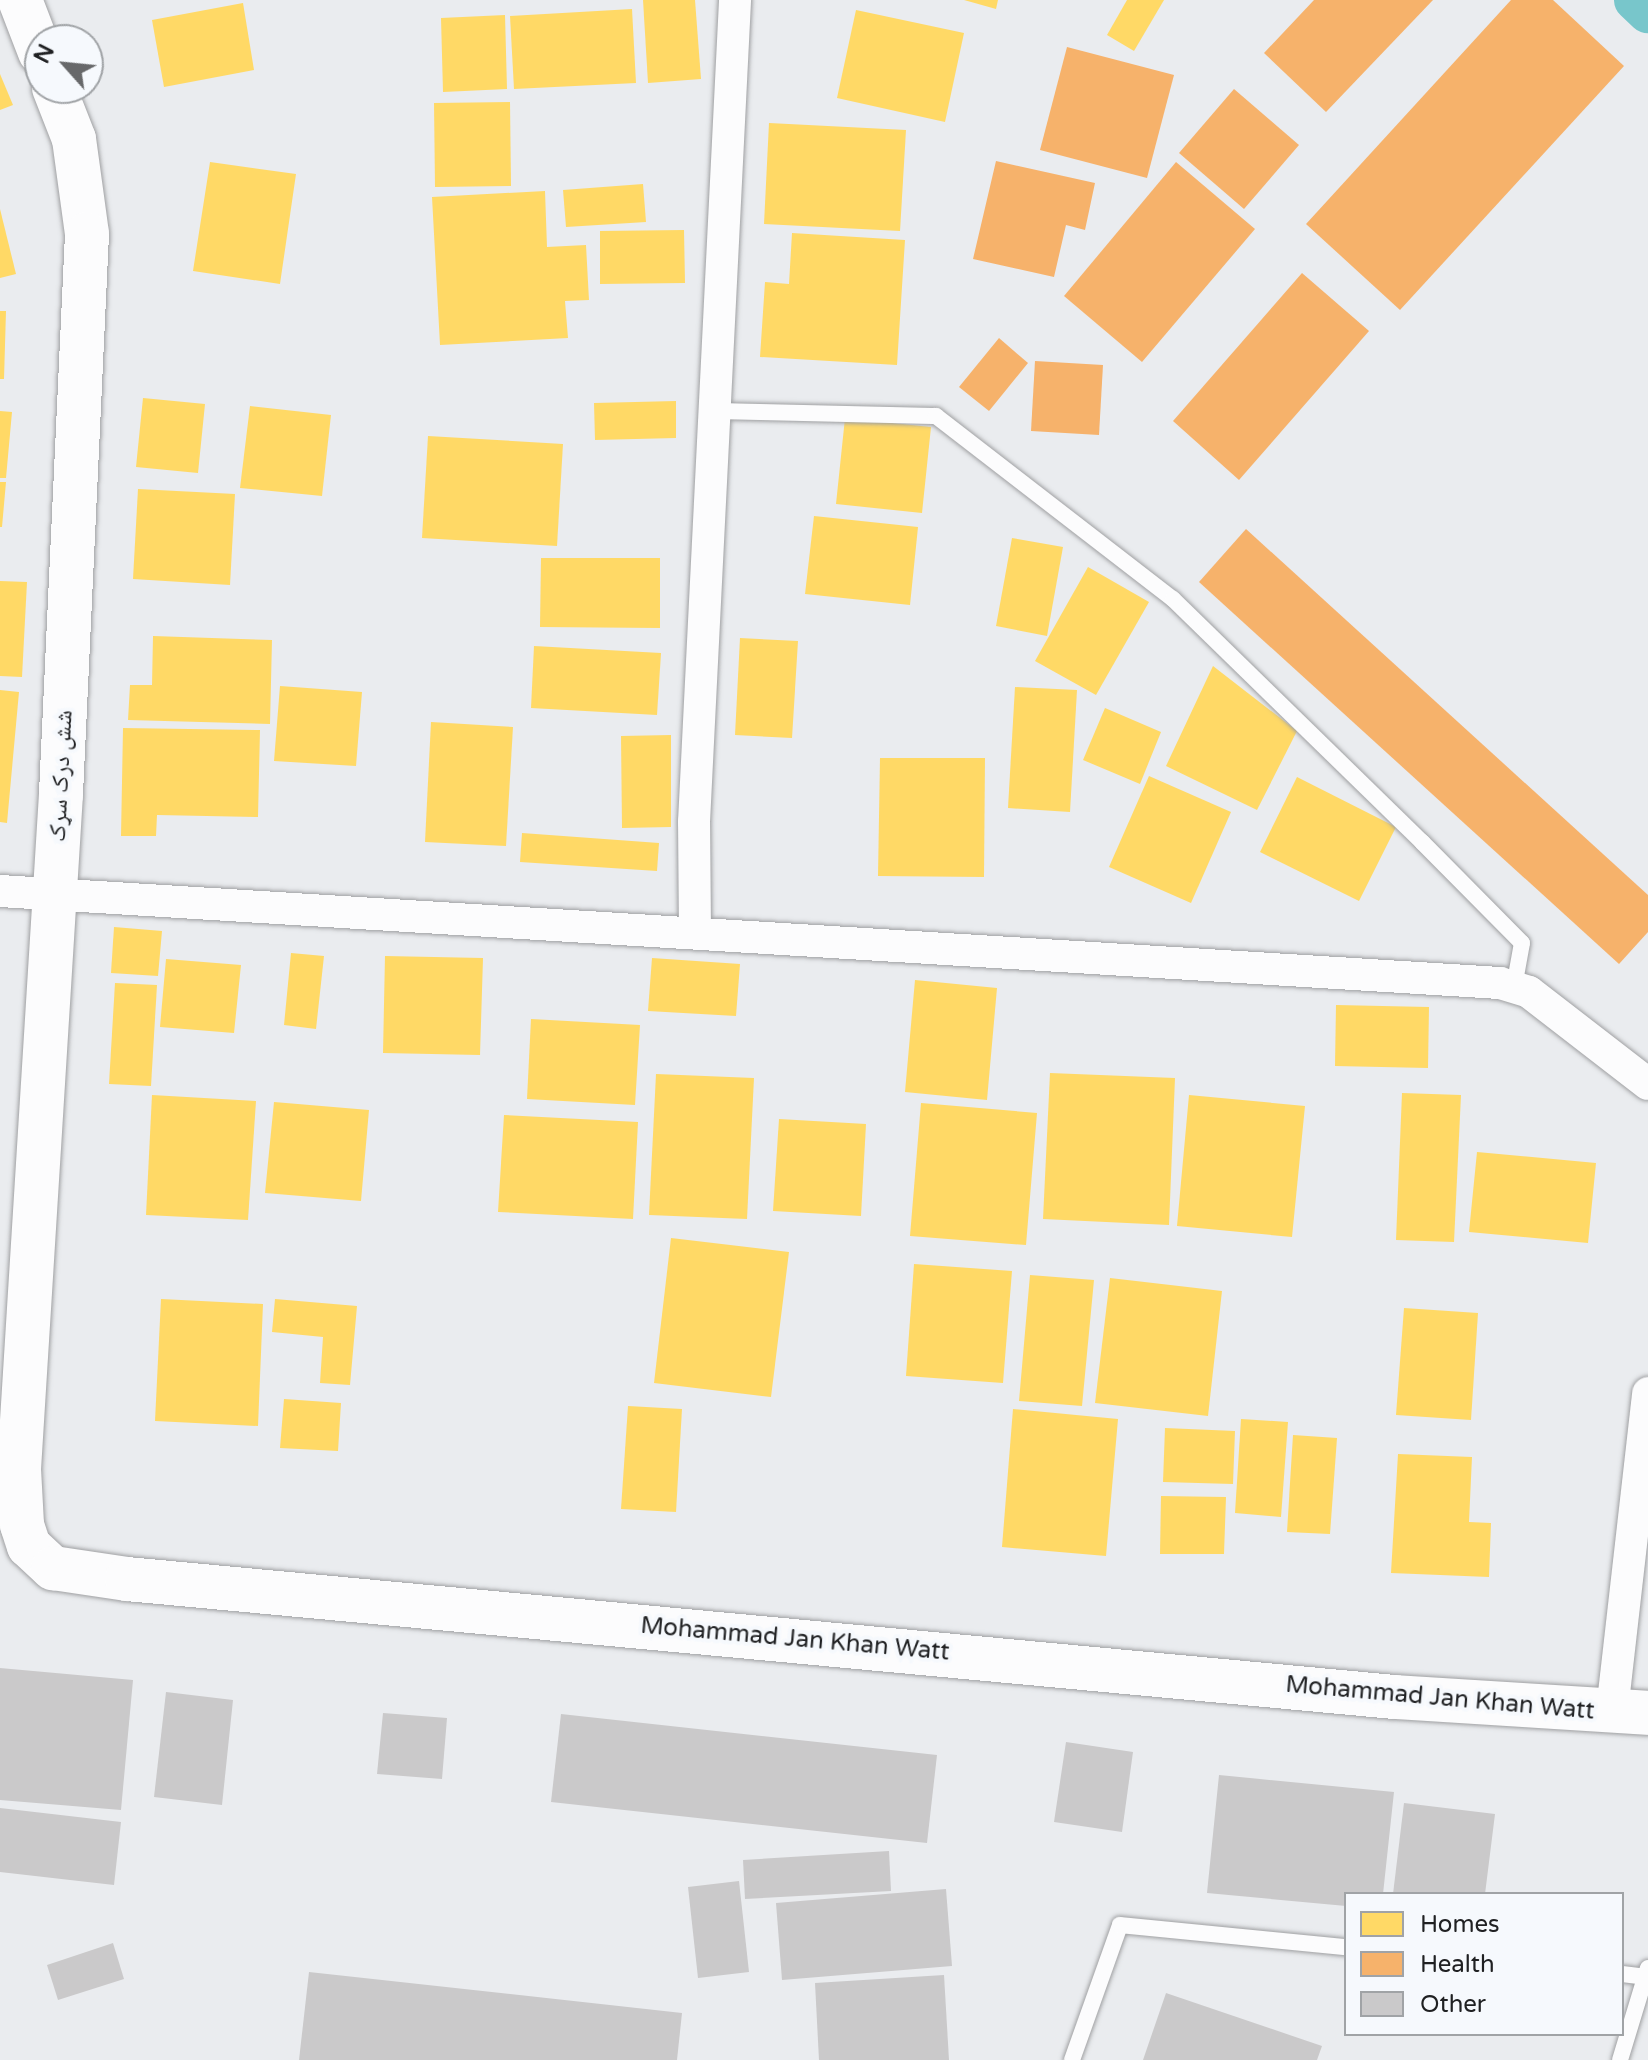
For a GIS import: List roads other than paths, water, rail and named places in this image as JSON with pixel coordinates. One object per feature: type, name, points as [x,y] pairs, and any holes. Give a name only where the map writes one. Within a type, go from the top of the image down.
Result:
[{"type":"main road","points":[[20,0],[29,24]]},
{"type":"main road","name":"شش درک سړک","points":[[19,1469],[55,894],[87,234],[74,139],[60,104]]},
{"type":"main road","name":"Mohammad Jan Khan Watt","points":[[19,1469],[22,1525],[29,1546],[53,1568],[97,1575],[1395,1697],[1630,1712]]},
{"type":"street","points":[[695,932],[694,822],[735,0]]},
{"type":"street","points":[[0,891],[695,932],[1514,987],[1529,992],[1648,1084]]},
{"type":"street","points":[[1630,1712],[1648,1393]]},
{"type":"lane","points":[[714,411],[936,416],[1173,599],[1410,831],[1522,943],[1514,987]]},
{"type":"lane","points":[[1072,2060],[1120,1925],[1344,1947]]},
{"type":"lane","points":[[1620,2060],[1647,1972],[1624,1974]]},
{"type":"waterway","points":[[1635,0],[1648,12]]}]
